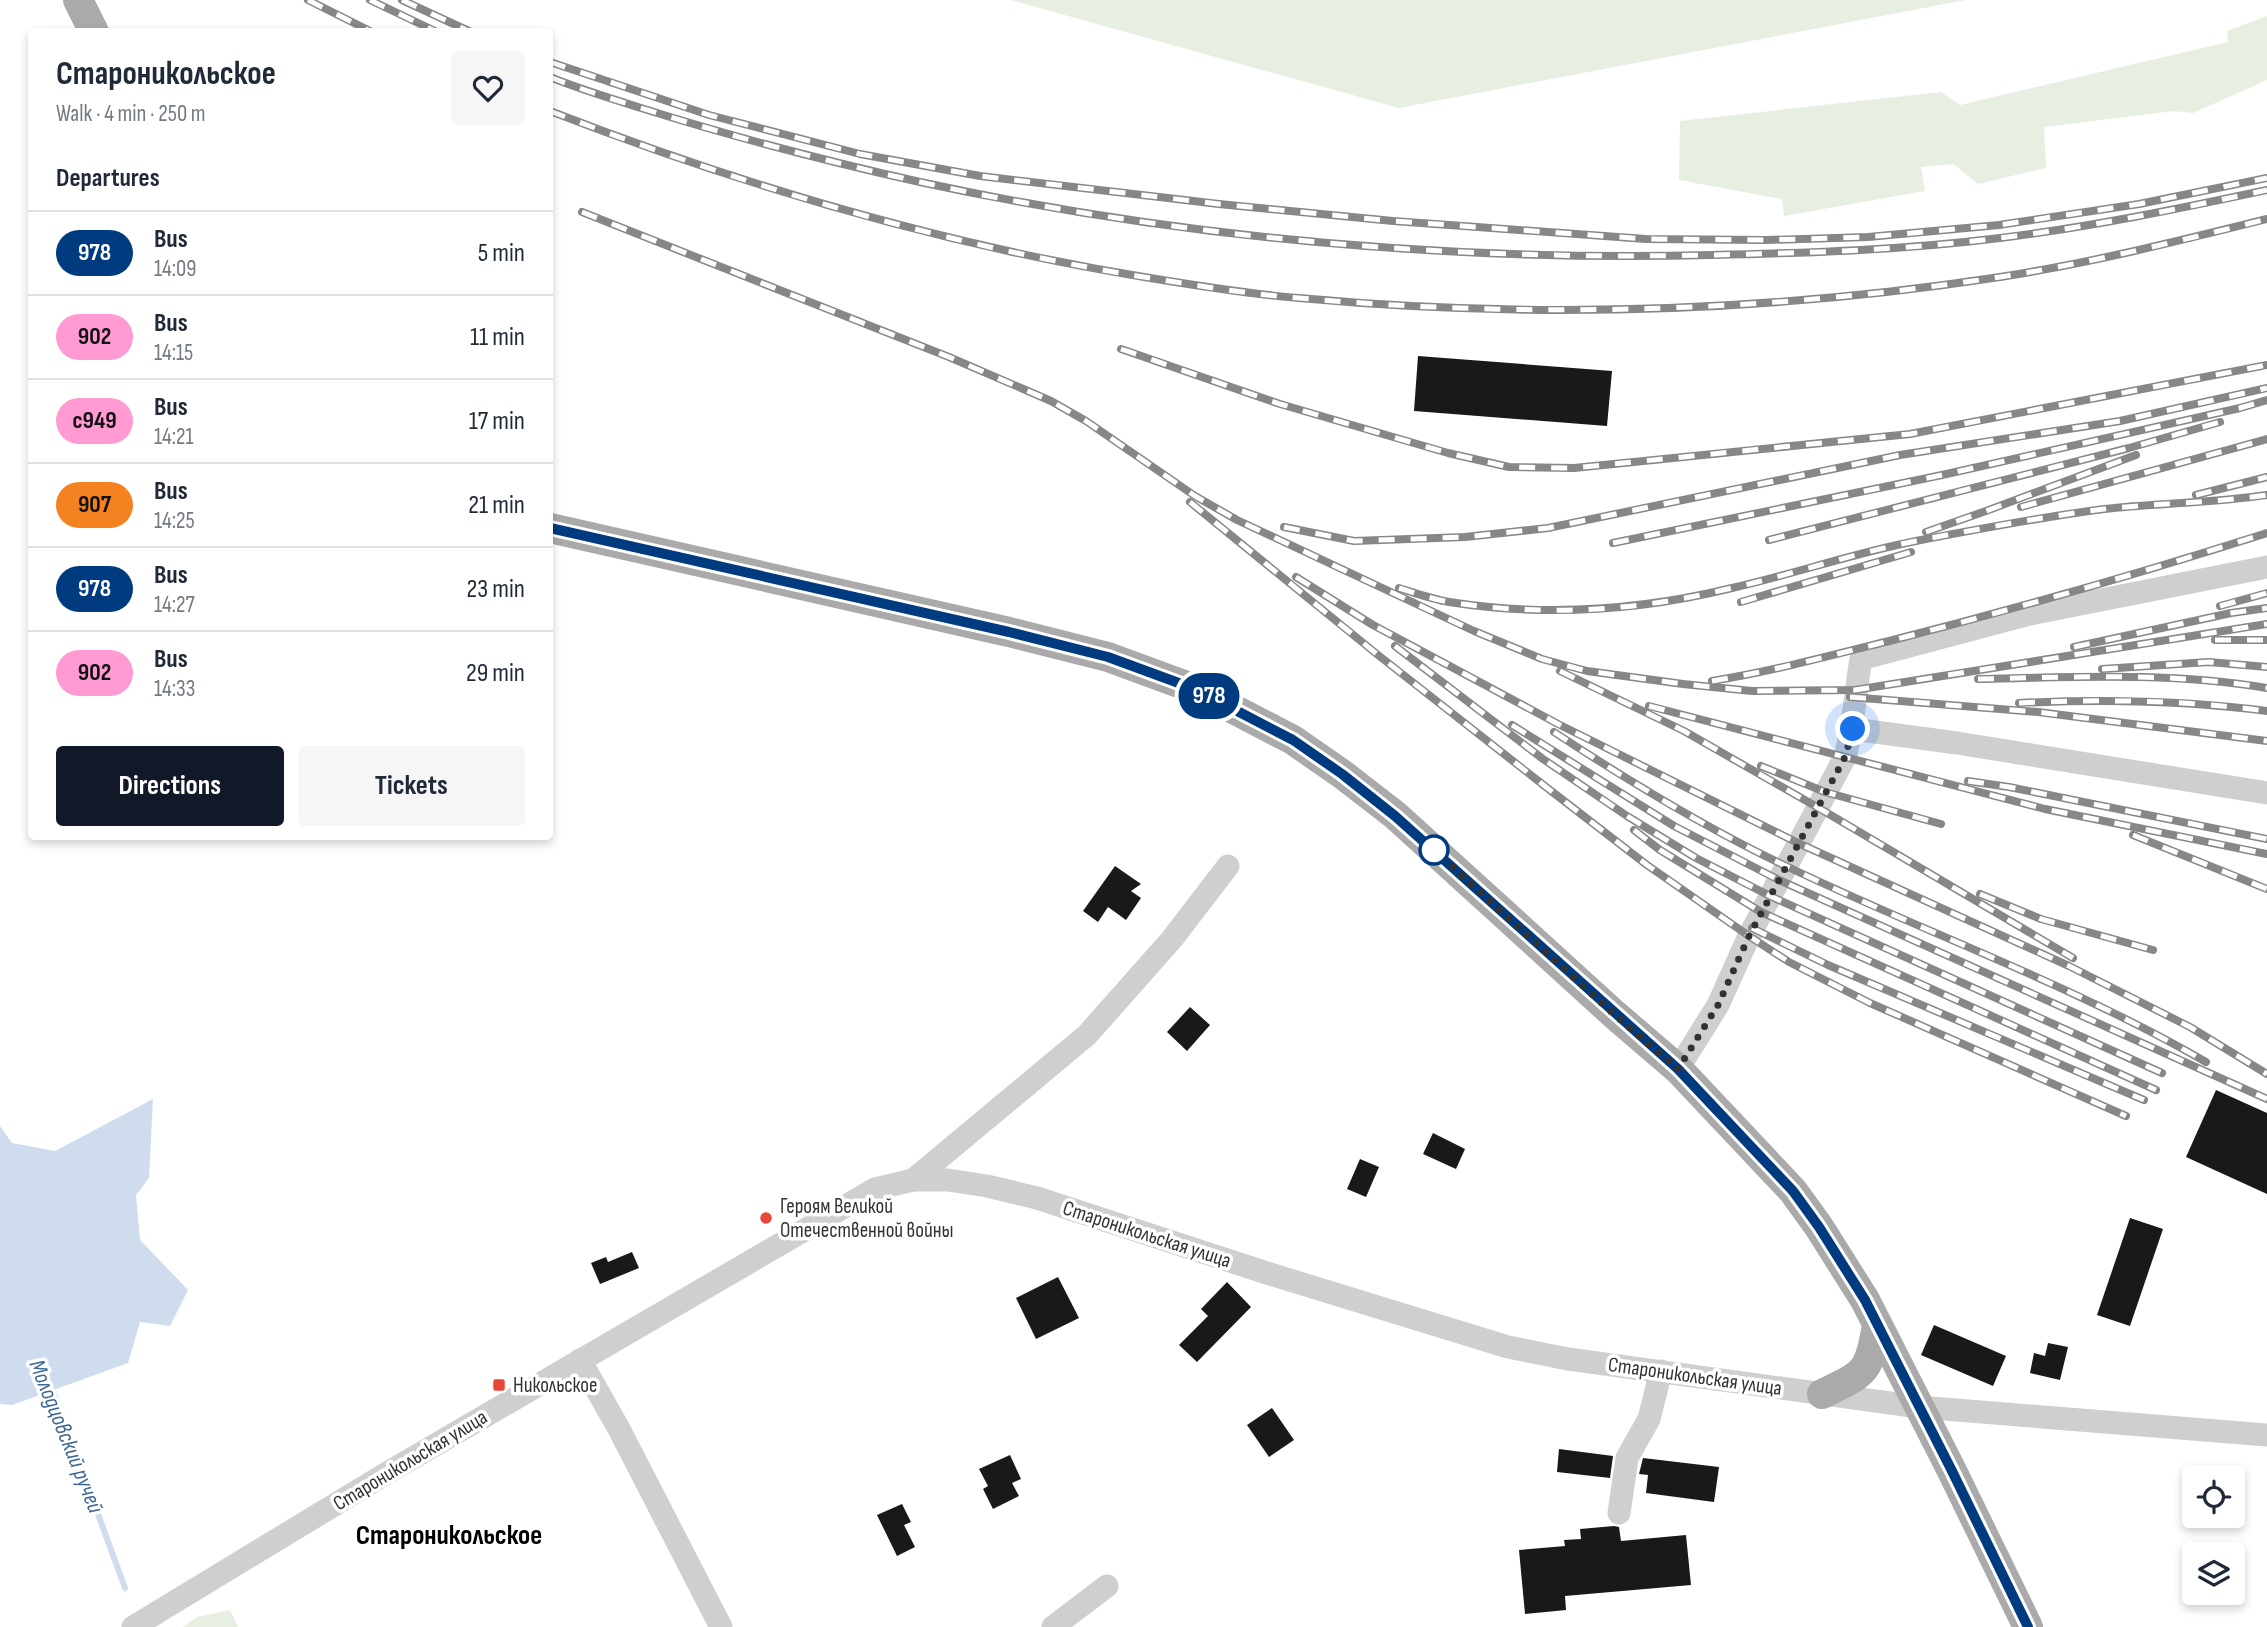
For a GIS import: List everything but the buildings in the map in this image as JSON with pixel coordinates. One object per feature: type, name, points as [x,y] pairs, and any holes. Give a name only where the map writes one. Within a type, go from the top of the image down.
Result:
[{"type":"main road","points":[[78,0],[92,28]]},
{"type":"main road","points":[[553,529],[1108,657],[1195,689],[1293,740],[1342,774],[1395,816],[1678,1069],[1793,1191],[1859,1291],[2028,1627]]},
{"type":"main road","points":[[1822,1394],[1854,1379],[1865,1368],[1872,1357],[1877,1325]]},
{"type":"street","points":[[1678,1069],[1718,1005],[1749,936],[1845,757],[1853,729],[1854,697],[1861,659],[2030,614],[2267,567]]},
{"type":"street","points":[[1853,729],[2267,793]]},
{"type":"street","points":[[913,1180],[1087,1035],[1172,939],[1228,866]]},
{"type":"street","name":"Староникольская улица","points":[[133,1627],[387,1473],[876,1189],[913,1180],[948,1180],[1037,1198],[1270,1274],[1508,1347],[1568,1359],[1919,1407],[2267,1434]]},
{"type":"street","points":[[580,1360],[619,1429],[721,1627]]},
{"type":"street","points":[[1619,1513],[1627,1458],[1649,1419],[1661,1371]]},
{"type":"street","points":[[1053,1627],[1107,1586]]},
{"type":"shaded area","points":[[1011,0],[1966,0],[1399,108]]},
{"type":"shaded area","points":[[2267,16],[2267,80],[2193,113],[2174,111],[2044,127],[2046,168],[1978,184],[1953,164],[1921,167],[1925,191],[1784,216],[1782,199],[1679,180],[1680,121],[1941,92],[1960,105],[2228,42],[2227,31]]},
{"type":"shaded area","points":[[230,1610],[238,1627],[183,1627],[197,1617]]},
{"type":"water","points":[[153,1099],[149,1178],[136,1195],[140,1240],[188,1290],[170,1326],[140,1322],[128,1363],[12,1405],[0,1404],[0,1126],[12,1143],[55,1151]]},
{"type":"waterway","name":"Молодцовский ручей","points":[[51,1385],[125,1588]]},
{"type":"railway","points":[[308,0],[364,28]]},
{"type":"railway","points":[[370,0],[429,28]]},
{"type":"railway","points":[[402,0],[462,28]]},
{"type":"railway","points":[[553,63],[709,115],[860,154],[980,176],[1393,221],[1646,239],[1868,237],[1999,225],[2139,204],[2267,178]]},
{"type":"railway","points":[[553,78],[710,129],[920,182],[1116,218],[1314,242],[1413,249],[1612,256],[1892,248],[2067,229],[2267,190]]},
{"type":"railway","points":[[553,112],[771,188],[997,249],[1224,290],[1387,305],[1562,310],[1738,305],[1826,298],[1913,289],[2034,271],[2134,251],[2267,219]]},
{"type":"railway","points":[[582,212],[949,357],[1051,401],[1086,421],[1195,496],[1237,520],[1474,631],[1542,659],[1587,671],[1752,691],[1855,690],[2267,624]]},
{"type":"railway","points":[[1121,349],[1280,404],[1448,453],[1509,467],[1574,468],[1910,434],[2267,365]]},
{"type":"railway","points":[[1284,527],[1354,541],[1465,537],[1548,528],[1900,455],[2120,421],[2267,388]]},
{"type":"railway","points":[[1613,543],[1942,475],[2267,400]]},
{"type":"railway","points":[[1769,540],[2129,448],[2220,422]]},
{"type":"railway","points":[[2021,507],[2267,439]]},
{"type":"railway","points":[[1926,532],[2136,455]]},
{"type":"railway","points":[[2196,495],[2267,477]]},
{"type":"railway","points":[[1399,588],[1443,601],[1485,607],[1556,610],[1627,606],[1697,596],[1893,546],[2010,524],[2104,509],[2267,495]]},
{"type":"railway","points":[[1190,502],[1546,787],[1647,865],[1749,936],[1789,962],[1870,1003],[2126,1116]]},
{"type":"railway","points":[[1712,681],[1803,662],[1987,615],[2128,576],[2267,533]]},
{"type":"railway","points":[[1741,602],[1911,552]]},
{"type":"railway","points":[[1296,577],[1373,625],[1558,724],[1798,843],[2069,966],[2190,1027],[2267,1074]]},
{"type":"railway","points":[[2220,606],[2267,593]]},
{"type":"railway","points":[[2074,647],[2231,613],[2267,608]]},
{"type":"railway","points":[[2215,640],[2267,640]]},
{"type":"railway","points":[[1395,646],[1543,759],[1627,816],[1696,858],[1770,896],[2162,1073]]},
{"type":"railway","points":[[2102,669],[2209,662],[2267,667]]},
{"type":"railway","points":[[1560,671],[1684,731],[2073,958]]},
{"type":"railway","points":[[1978,679],[2159,678],[2267,688]]},
{"type":"railway","points":[[1850,697],[2038,712],[2267,741]]},
{"type":"railway","points":[[2019,703],[2143,701],[2267,711]]},
{"type":"railway","points":[[1649,706],[2045,809],[2267,854]]},
{"type":"railway","points":[[1512,725],[1674,826],[1779,880],[2267,1099]]},
{"type":"railway","points":[[1554,732],[1669,804],[1758,853],[2104,1008],[2206,1062]]},
{"type":"railway","points":[[1761,766],[1825,792],[1941,824]]},
{"type":"railway","points":[[1968,781],[2267,839]]},
{"type":"railway","points":[[1634,830],[1660,850],[1761,912],[2156,1090]]},
{"type":"railway","points":[[2133,835],[2267,889]]},
{"type":"railway","points":[[1980,894],[2041,919],[2153,950]]},
{"type":"railway","points":[[1752,928],[1828,965],[2144,1100]]},
{"type":"bus line","name":"978","points":[[553,529],[1108,657],[1195,689],[1265,724],[1342,774],[1395,816],[1484,894],[1615,1015],[1678,1069],[1793,1191],[1865,1300],[2028,1627]]},
{"type":"place","name":"Героям Великой Отечественной войны","points":[[766,1218]]},
{"type":"place","name":"Никольское","points":[[499,1385]]},
{"type":"district","name":"Староникольское","points":[[449,1534]]},
{"type":"route","points":[[1434,850],[1678,1069],[1718,1005],[1749,936],[1845,757],[1853,729]]}]
